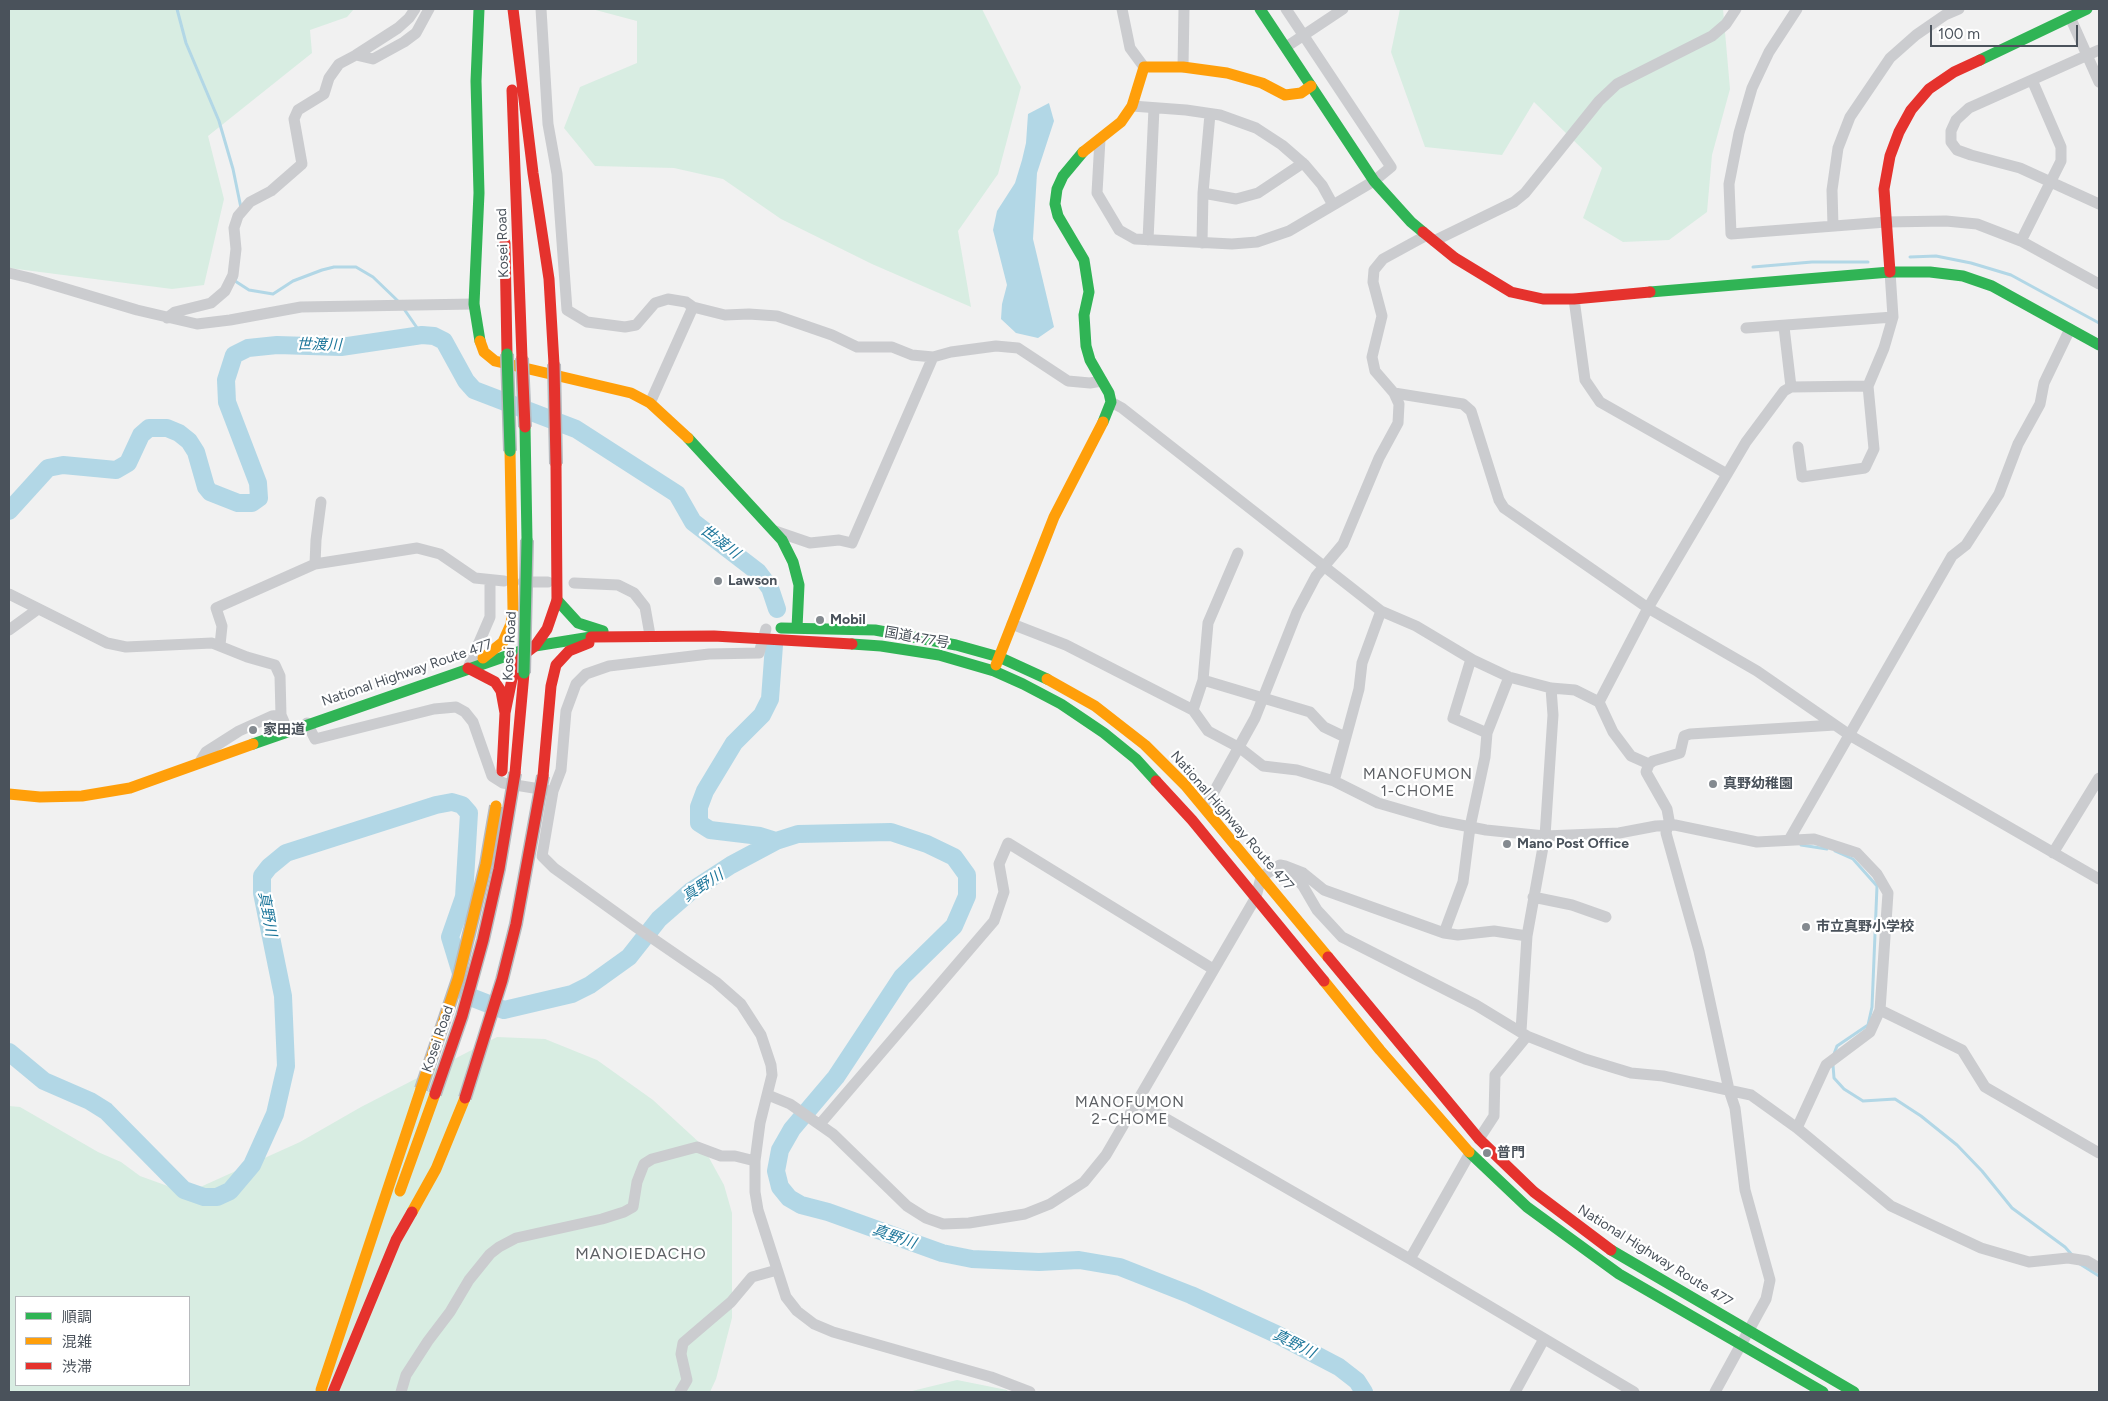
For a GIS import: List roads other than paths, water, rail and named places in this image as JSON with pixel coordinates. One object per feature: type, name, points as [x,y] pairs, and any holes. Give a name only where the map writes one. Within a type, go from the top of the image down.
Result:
[{"type":"main road","points":[[479,9],[476,81],[479,193],[474,304],[478,332],[484,352],[495,361],[631,393],[650,403],[675,424],[782,540],[793,562],[799,585],[797,628]]},
{"type":"main road","name":"Kosei Road","points":[[333,1392],[374,1263],[462,1016],[483,940],[499,869],[515,773],[524,673],[526,540],[525,427],[509,9]]},
{"type":"main road","points":[[513,9],[533,173],[550,279],[554,364],[557,600],[547,629],[535,646],[520,630],[513,609]]},
{"type":"main road","points":[[1260,9],[1374,181],[1411,222],[1430,238],[1455,258],[1511,292],[1543,298],[1574,299],[1890,272],[1930,272],[1970,279],[1992,286],[2099,345]]},
{"type":"main road","points":[[1890,272],[1884,189],[1890,156],[1907,117],[1923,96],[1954,72],[2068,13],[2087,9]]},
{"type":"main road","points":[[1311,86],[1301,93],[1285,95],[1262,84],[1227,73],[1183,67],[1144,67],[1132,106],[1121,122],[1076,157],[1063,176],[1057,189],[1056,204],[1058,216],[1084,260],[1089,292],[1084,332],[1090,360],[1109,393],[1111,402],[1107,414],[1054,517],[994,671],[1031,688],[1067,708],[1104,733],[1136,759],[1192,820],[1380,1050],[1470,1153],[1527,1207],[1588,1252],[1652,1294],[1824,1392]]},
{"type":"main road","points":[[321,1392],[460,970],[486,864],[502,771],[504,713],[501,691],[497,684],[468,668],[504,642],[510,629],[513,609],[505,231],[506,200],[515,176]]},
{"type":"main road","points":[[557,600],[578,623],[590,628],[630,635]]},
{"type":"main road","name":"National Highway Route 477","points":[[9,794],[40,797],[82,796],[130,788],[307,723],[468,668],[516,655],[535,646],[582,637],[630,635],[714,636],[766,629],[797,628],[901,633],[999,657],[1046,678],[1095,706],[1145,745],[1205,808],[1479,1139],[1534,1192],[1582,1230],[1623,1258],[1854,1392]]},
{"type":"main road","points":[[333,1392],[396,1240],[436,1169],[459,1118],[502,980],[516,924],[543,776],[551,686],[558,661],[573,648],[630,635]]},
{"type":"main road","name":"国道477号","points":[[714,636],[907,649],[939,655],[994,671]]},
{"type":"main road","points":[[504,713],[516,655],[541,666],[551,686]]},
{"type":"main road","name":"Kosei Road","points":[[321,1392],[374,1263]]},
{"type":"street","points":[[167,318],[175,312],[211,303],[225,291],[233,275],[236,249],[234,228],[238,216],[250,202],[271,191],[302,164],[294,119],[298,110],[324,94],[334,69],[345,60],[398,28],[409,18],[415,9]]},
{"type":"street","points":[[356,54],[373,59],[404,42],[416,33],[429,9]]},
{"type":"street","points":[[541,9],[548,124],[557,174],[567,310],[587,322],[625,327],[636,325],[655,303],[668,299],[686,302],[693,306],[724,315],[777,316],[832,335],[857,347],[892,347],[912,354],[933,358],[951,352],[996,346],[1018,348],[1068,381],[1090,383],[1102,381]]},
{"type":"street","points":[[1122,9],[1130,48],[1144,67]]},
{"type":"street","points":[[1183,67],[1184,9]]},
{"type":"street","points":[[1100,139],[1097,193],[1119,230],[1134,239],[1202,243],[1257,242],[1289,231],[1374,181],[1391,167],[1286,9]]},
{"type":"street","points":[[1286,47],[1343,9]]},
{"type":"street","points":[[1205,808],[1240,748],[1263,700],[1297,612],[1316,576],[1343,544],[1376,466],[1398,423],[1398,404],[1394,393],[1375,371],[1372,357],[1382,316],[1373,282],[1374,270],[1383,259],[1514,202],[1525,193],[1598,101],[1617,84],[1712,36],[1726,24],[1736,9]]},
{"type":"street","points":[[1797,9],[1769,52],[1752,88],[1739,133],[1730,184],[1731,234],[1886,222],[1946,221],[1977,224],[2020,240],[2099,284]]},
{"type":"street","points":[[1833,226],[1832,190],[1838,148],[1850,117],[1890,58],[1916,35],[1945,15],[1959,9]]},
{"type":"street","points":[[2068,13],[2099,82]]},
{"type":"street","points":[[2099,50],[1969,108],[1956,120],[1952,131],[1952,142],[1957,150],[1970,156],[2020,168],[2099,204]]},
{"type":"street","points":[[2020,240],[2062,161],[2061,147],[2032,80]]},
{"type":"street","points":[[1132,106],[1210,114],[1256,128],[1282,145],[1303,163],[1322,185],[1332,205]]},
{"type":"street","points":[[1148,240],[1154,108]]},
{"type":"street","points":[[1202,243],[1203,193],[1210,114]]},
{"type":"street","points":[[1203,193],[1236,199],[1258,193],[1303,163]]},
{"type":"street","points":[[1798,447],[1802,477],[1865,468],[1874,449],[1868,386],[1884,348],[1893,317],[1890,272]]},
{"type":"street","points":[[9,273],[167,318],[197,324],[301,307],[474,304]]},
{"type":"street","points":[[1574,299],[1585,380],[1600,402],[1727,474]]},
{"type":"street","points":[[650,403],[693,306]]},
{"type":"street","points":[[1746,328],[1784,327],[1893,317]]},
{"type":"street","points":[[1784,327],[1791,387]]},
{"type":"street","points":[[1789,840],[1851,736],[1952,556],[1966,545],[1998,494],[2018,444],[2040,404],[2044,383],[2070,329]]},
{"type":"street","points":[[773,530],[810,543],[839,540],[852,544],[933,358]]},
{"type":"street","points":[[1599,702],[1648,608],[1746,442],[1784,391],[1791,387],[1868,386]]},
{"type":"street","points":[[1394,393],[1463,404],[1470,411],[1499,500],[1504,508],[1648,608],[1757,672],[1851,736],[2099,880]]},
{"type":"street","points":[[1111,402],[1122,408],[1325,565],[1366,601],[1381,611],[1416,626],[1471,659],[1508,677],[1551,688],[1576,690],[1599,702],[1613,732],[1631,756],[1649,764],[1680,754],[1684,736],[1690,734],[1835,725]]},
{"type":"street","points":[[315,564],[321,502]]},
{"type":"street","points":[[220,645],[222,626],[216,608],[315,564],[416,548],[440,554],[476,578],[504,581]]},
{"type":"street","points":[[1193,710],[1202,680],[1208,623],[1238,553]]},
{"type":"street","points":[[468,668],[490,617],[490,581]]},
{"type":"street","points":[[519,582],[548,582]]},
{"type":"street","points":[[574,583],[618,585],[634,593],[645,607],[650,635]]},
{"type":"street","points":[[9,594],[107,643],[126,647],[212,643],[247,658],[275,665],[280,676],[282,715],[286,731]]},
{"type":"street","points":[[9,630],[38,609]]},
{"type":"street","points":[[1334,781],[1359,689],[1362,663],[1381,611]]},
{"type":"street","points":[[1012,624],[1066,645],[1193,710],[1208,731],[1240,748],[1263,766],[1297,770],[1334,781],[1378,803],[1470,827],[1545,836],[1620,833],[1667,825],[1713,831],[1758,842],[1814,838],[1857,853],[1877,874],[1888,893],[1880,1010],[1870,1032],[1826,1065],[1797,1128]]},
{"type":"street","points":[[766,629],[759,653],[753,655],[709,654],[609,666],[586,674],[576,684],[566,711],[561,770],[553,790],[542,856],[554,868],[716,982],[741,1004],[761,1035],[771,1065],[768,1095],[760,1123],[755,1161],[755,1192],[758,1210],[786,1297],[797,1311],[814,1324],[833,1332],[991,1377],[1030,1392]]},
{"type":"street","points":[[1471,659],[1453,718],[1486,733]]},
{"type":"street","points":[[1444,933],[1463,882],[1470,827],[1485,757],[1486,733],[1508,677]]},
{"type":"street","points":[[1202,680],[1263,700],[1310,712],[1324,726],[1345,737]]},
{"type":"street","points":[[1479,1139],[1494,1116],[1494,1075],[1524,1033],[1527,936],[1545,836],[1553,715],[1551,688]]},
{"type":"street","points":[[307,723],[315,739],[434,709],[456,707],[465,712],[473,722],[492,776],[504,783],[553,790]]},
{"type":"street","points":[[198,764],[206,752],[239,731],[272,716],[282,715]]},
{"type":"street","points":[[1649,764],[1646,772],[1667,810],[1666,833],[1699,951],[1729,1090],[1735,1108],[1745,1190],[1770,1280],[1766,1299],[1715,1392]]},
{"type":"street","points":[[2053,853],[2099,778]]},
{"type":"street","points":[[818,1123],[994,921],[1004,892],[999,864],[1008,843],[1213,969]]},
{"type":"street","points":[[768,1095],[790,1104],[833,1134],[907,1206],[926,1218],[943,1224],[969,1223],[1025,1214],[1050,1204],[1084,1182],[1106,1155],[1256,897],[1261,877],[1280,865],[1303,873],[1324,890],[1444,933],[1458,935],[1494,931],[1527,936]]},
{"type":"street","points":[[1289,869],[1303,886],[1317,910],[1342,937],[1476,1005],[1524,1033],[1585,1060],[1631,1073],[1663,1076],[1751,1095],[1797,1128],[1890,1206],[1900,1211],[1981,1248],[2029,1262],[2068,1258],[2087,1261],[2099,1268]]},
{"type":"street","points":[[1534,897],[1572,905],[1606,917]]},
{"type":"street","points":[[1880,1010],[1962,1050],[1985,1087],[2099,1153]]},
{"type":"street","points":[[1137,1102],[1410,1258],[1634,1392]]},
{"type":"street","points":[[401,1392],[406,1375],[450,1312],[469,1280],[490,1254],[499,1247],[516,1238],[570,1227],[624,1212],[632,1207],[637,1182],[644,1164],[652,1159],[697,1147],[721,1156],[735,1156],[755,1161]]},
{"type":"street","points":[[1410,1258],[1470,1153]]},
{"type":"street","points":[[680,1392],[687,1380],[680,1354],[683,1343],[731,1302],[752,1277],[777,1270]]},
{"type":"street","points":[[1515,1392],[1544,1339]]},
{"type":"water","points":[[1049,103],[1054,121],[1037,173],[1033,239],[1054,327],[1038,338],[1016,333],[1001,319],[1002,304],[1007,285],[993,230],[997,211],[1015,183],[1022,160],[1026,143],[1028,114]]},
{"type":"waterway","points":[[177,9],[186,43],[219,121],[233,169],[241,208]]},
{"type":"waterway","points":[[1910,257],[1936,256],[1971,263],[2011,275],[2099,323]]},
{"type":"waterway","points":[[1753,267],[1812,262],[1868,262]]},
{"type":"waterway","points":[[236,278],[235,281],[249,290],[273,294],[293,281],[322,270],[334,267],[356,267],[373,277],[399,302]]},
{"type":"waterway","points":[[404,309],[422,335]]},
{"type":"waterway","name":"世渡川","points":[[9,511],[48,468],[63,465],[116,470],[128,463],[141,435],[149,428],[167,428],[179,433],[189,441],[196,452],[206,487],[210,492],[238,503],[252,503],[259,498],[258,483],[227,402],[226,380],[234,355],[248,348],[277,345],[341,347],[422,335],[434,336],[444,341],[466,381],[474,390],[576,429],[677,494],[693,522],[758,572],[770,588],[777,609]]},
{"type":"waterway","name":"世渡川","points":[[774,645],[770,699],[762,715],[734,743],[705,791],[699,807],[699,823],[710,830],[760,836],[776,841]]},
{"type":"waterway","name":"真野川","points":[[9,1052],[44,1081],[90,1101],[106,1111],[184,1190],[204,1197],[217,1197],[230,1191],[252,1165],[275,1114],[286,1066],[283,996],[262,893],[262,876],[269,867],[286,853],[436,805],[452,802],[462,805],[469,813],[464,897],[450,937],[468,996],[504,1010],[572,994],[590,985],[629,957],[659,919],[691,891],[731,865],[776,841],[798,834],[891,832],[927,844],[954,857],[967,875],[967,896],[954,926],[902,977],[836,1077],[792,1129],[780,1150],[776,1171],[780,1187],[789,1198],[801,1205],[828,1212],[942,1253],[972,1259],[1039,1262],[1079,1260],[1120,1267],[1191,1295],[1276,1334],[1339,1367],[1357,1381],[1364,1392]]},
{"type":"waterway","points":[[1801,845],[1827,849]]},
{"type":"waterway","points":[[1834,1054],[1837,1046],[1868,1025],[1872,1007],[1877,886],[1853,859],[1835,851]]},
{"type":"waterway","points":[[1833,1065],[1834,1078],[1844,1089],[1863,1101],[1895,1099],[1921,1116],[1957,1145],[1982,1171],[2012,1208],[2065,1247],[2073,1256]]},
{"type":"waterway","points":[[2080,1264],[2099,1276]]},
{"type":"place","name":"Lawson","points":[[718,581]]},
{"type":"place","name":"Mobil","points":[[820,620]]},
{"type":"place","name":"家田道","points":[[253,730]]},
{"type":"place","name":"真野幼稚園","points":[[1713,784]]},
{"type":"place","name":"Mano Post Office","points":[[1507,844]]},
{"type":"place","name":"市立真野小学校","points":[[1806,927]]},
{"type":"place","name":"普門","points":[[1487,1153]]},
{"type":"district","name":"MANOFUMON 1-CHOME","points":[[1418,784]]},
{"type":"district","name":"MANOFUMON 2-CHOME","points":[[1130,1112]]},
{"type":"district","name":"MANOIEDACHO","points":[[641,1254]]}]
